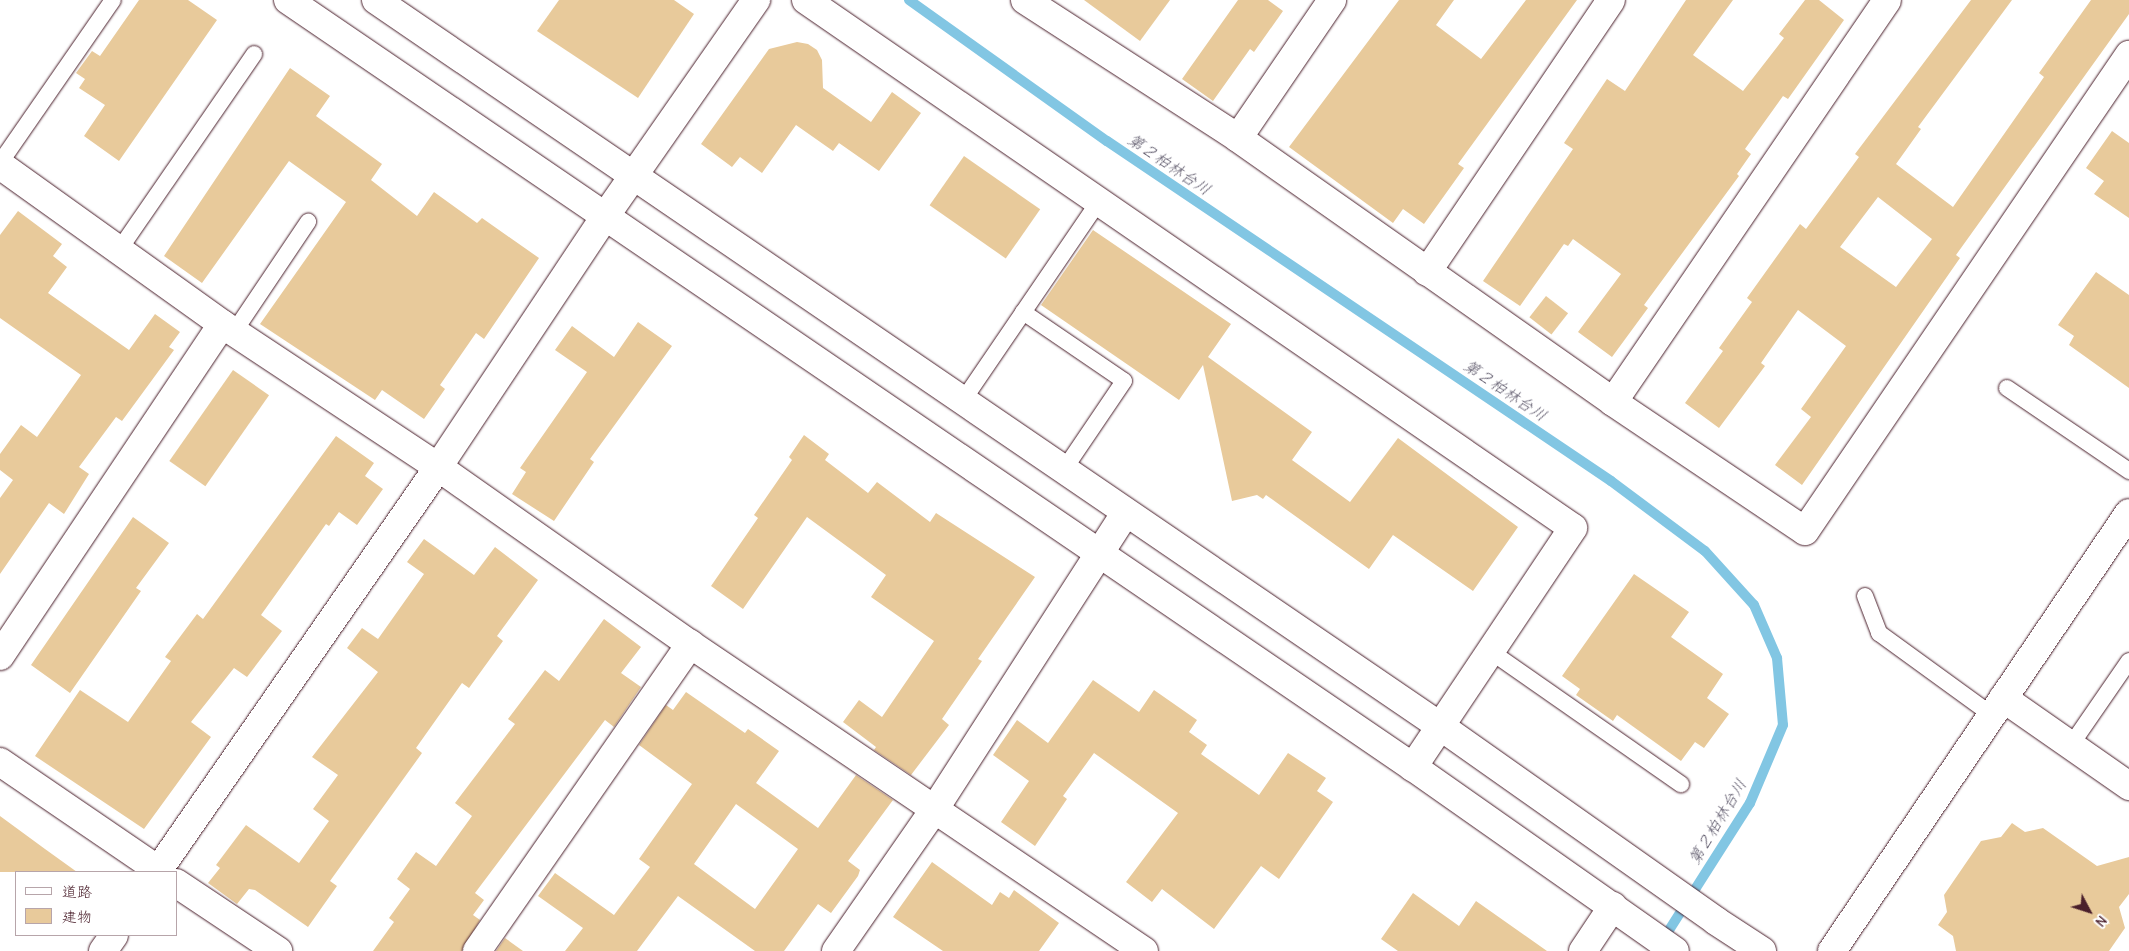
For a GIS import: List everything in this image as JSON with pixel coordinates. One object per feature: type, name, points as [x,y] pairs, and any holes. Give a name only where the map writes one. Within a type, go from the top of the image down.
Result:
[{"type":"street","points":[[288,0],[604,218],[1413,768],[1675,951]]},
{"type":"street","points":[[376,0],[1125,514],[1440,726],[1716,921],[1762,951]]},
{"type":"street","points":[[165,871],[604,218],[756,0]]},
{"type":"street","points":[[806,0],[1573,528],[1413,768]]},
{"type":"street","points":[[1238,138],[1332,0]]},
{"type":"street","points":[[1427,272],[1611,0]]},
{"type":"street","points":[[1613,402],[1887,0]]},
{"type":"street","points":[[1042,5],[1238,138],[1613,402],[1805,531],[2129,55]]},
{"type":"street","points":[[0,164],[228,328],[438,467],[690,644],[1144,951]]},
{"type":"street","points":[[0,656],[228,328]]},
{"type":"street","points":[[1832,951],[2129,513]]},
{"type":"street","points":[[836,951],[934,810],[1125,514]]},
{"type":"street","points":[[477,951],[690,644]]},
{"type":"street","points":[[1997,707],[2071,745],[2129,786]]},
{"type":"street","points":[[0,762],[159,871]]},
{"type":"street","points":[[178,884],[278,951]]},
{"type":"street","points":[[1583,951],[1623,914]]},
{"type":"street","points":[[103,951],[113,936]]},
{"type":"lane","points":[[0,164],[114,0]]},
{"type":"lane","points":[[119,250],[254,54]]},
{"type":"lane","points":[[962,402],[1099,201]]},
{"type":"lane","points":[[228,328],[308,222]]},
{"type":"lane","points":[[1023,312],[1124,381],[1063,471]]},
{"type":"lane","points":[[2007,388],[2129,471]]},
{"type":"lane","points":[[1865,596],[1879,633],[1997,707]]},
{"type":"lane","points":[[1490,651],[1681,784]]},
{"type":"lane","points":[[2071,745],[2129,661]]},
{"type":"building","points":[[139,0],[188,0],[217,20],[119,161],[84,136],[105,105],[79,88],[85,79],[76,73],[92,51],[100,56]]},
{"type":"building","points":[[559,0],[674,0],[694,14],[638,98],[537,31]]},
{"type":"building","points":[[1084,0],[1170,0],[1140,41]]},
{"type":"building","points":[[1238,0],[1268,0],[1283,11],[1254,52],[1250,49],[1213,101],[1182,79]]},
{"type":"building","points":[[1399,0],[1454,0],[1436,25],[1481,59],[1526,0],[1577,0],[1458,164],[1464,168],[1424,224],[1403,209],[1393,223],[1289,147]]},
{"type":"building","points":[[1686,0],[1733,0],[1693,55],[1743,91],[1784,38],[1779,34],[1805,0],[1819,0],[1844,20],[1788,99],[1783,96],[1745,149],[1751,154],[1737,174],[1739,176],[1644,305],[1648,308],[1612,357],[1578,332],[1621,274],[1573,239],[1568,246],[1564,244],[1520,306],[1483,281],[1573,149],[1564,143],[1607,79],[1625,91]]},
{"type":"building","points":[[1971,0],[2012,0],[1918,127],[1921,129],[1896,164],[1953,207],[2044,77],[2039,73],[2091,0],[2129,0],[2129,14],[1956,255],[1960,258],[1802,485],[1775,465],[1811,417],[1801,409],[1846,346],[1798,310],[1761,363],[1765,366],[1719,428],[1685,403],[1723,351],[1719,348],[1752,302],[1747,298],[1800,224],[1806,229],[1859,157],[1855,154]],"holes":[[[1878,197],[1932,239],[1896,287],[1840,247]]]},
{"type":"building","points":[[797,42],[808,44],[817,50],[822,60],[823,88],[871,122],[892,92],[921,113],[879,171],[839,143],[833,151],[796,125],[762,173],[740,157],[732,167],[701,144],[769,49]]},
{"type":"building","points":[[290,68],[330,96],[316,116],[382,164],[371,180],[417,216],[434,192],[477,223],[482,218],[539,258],[484,339],[476,333],[440,385],[445,389],[424,419],[382,390],[375,400],[260,324],[346,202],[289,161],[202,283],[164,256]]},
{"type":"building","points":[[2112,131],[2129,143],[2129,218],[2094,194],[2104,181],[2086,168]]},
{"type":"building","points":[[964,156],[1040,209],[1006,258],[930,205]]},
{"type":"building","points":[[18,211],[62,244],[53,256],[67,267],[48,293],[129,350],[155,314],[180,332],[169,347],[174,350],[122,421],[116,417],[79,467],[89,474],[64,514],[49,503],[0,574],[0,498],[13,480],[0,470],[0,454],[21,425],[37,437],[81,375],[0,318],[0,235]]},
{"type":"building","points":[[1093,230],[1231,324],[1208,357],[1312,432],[1292,460],[1350,502],[1398,438],[1518,527],[1473,591],[1393,535],[1369,569],[1266,495],[1263,499],[1257,495],[1232,501],[1203,365],[1179,400],[1041,305]]},
{"type":"building","points":[[2096,272],[2129,295],[2129,388],[2069,345],[2074,336],[2058,325]]},
{"type":"building","points":[[1546,296],[1568,313],[1551,335],[1529,317]]},
{"type":"building","points":[[638,322],[672,346],[590,459],[594,462],[554,521],[512,494],[526,472],[520,468],[587,372],[555,350],[572,326],[614,357]]},
{"type":"building","points":[[233,370],[269,395],[205,486],[169,461]]},
{"type":"building","points":[[804,435],[829,454],[825,460],[868,493],[877,482],[930,522],[936,513],[1035,577],[978,659],[982,661],[942,719],[949,725],[911,775],[874,750],[876,747],[843,722],[859,700],[882,717],[934,641],[871,597],[886,575],[807,517],[743,609],[711,586],[758,518],[754,515],[792,460],[789,457]]},
{"type":"building","points":[[336,436],[374,463],[365,476],[383,489],[357,525],[339,512],[329,526],[326,524],[261,615],[282,631],[247,677],[234,668],[191,722],[211,737],[144,829],[35,756],[80,690],[128,722],[171,661],[165,657],[197,614],[203,619]]},
{"type":"building","points":[[133,517],[169,543],[136,588],[141,591],[70,693],[31,665]]},
{"type":"building","points":[[424,539],[474,575],[495,547],[538,580],[497,636],[503,641],[469,688],[462,683],[416,748],[422,753],[330,881],[337,886],[308,927],[255,890],[249,889],[237,904],[208,883],[220,868],[216,865],[246,825],[299,863],[329,821],[313,809],[338,775],[312,757],[378,672],[347,648],[362,628],[378,639],[424,574],[407,562]]},
{"type":"building","points":[[1634,574],[1689,612],[1671,637],[1723,674],[1707,698],[1729,714],[1704,748],[1695,742],[1681,761],[1617,715],[1613,721],[1576,695],[1580,689],[1562,676]]},
{"type":"building","points":[[604,619],[641,647],[621,673],[641,687],[614,727],[605,720],[475,893],[484,900],[473,915],[480,920],[462,951],[373,951],[394,922],[389,918],[410,889],[397,879],[416,852],[436,866],[472,816],[455,803],[515,724],[508,719],[545,670],[559,681]]},
{"type":"building","points":[[1093,680],[1139,712],[1154,690],[1197,720],[1189,732],[1207,745],[1201,754],[1259,795],[1288,753],[1326,778],[1317,791],[1333,802],[1279,879],[1261,866],[1214,929],[1162,889],[1152,902],[1126,882],[1178,813],[1094,753],[1063,796],[1067,799],[1035,846],[1001,822],[1029,781],[993,755],[1017,720],[1048,743]]},
{"type":"building","points":[[686,692],[745,733],[748,729],[779,751],[756,783],[818,828],[856,775],[893,800],[848,861],[860,870],[858,876],[831,913],[818,904],[784,951],[755,951],[678,896],[637,951],[565,951],[583,928],[538,896],[555,873],[614,915],[650,867],[639,859],[692,784],[639,745],[666,705],[673,710]],"holes":[[[736,804],[798,849],[755,909],[694,864]]]},
{"type":"building","points":[[0,816],[76,871],[15,871],[0,872]]},
{"type":"building","points":[[2012,823],[2025,832],[2043,828],[2097,866],[2129,857],[2129,894],[2119,907],[2125,928],[2109,951],[1956,951],[1953,936],[1938,925],[1947,912],[1944,895],[1981,841],[2001,837]]},
{"type":"building","points":[[932,862],[992,905],[1000,892],[1009,898],[1014,890],[1059,923],[1039,951],[943,951],[893,917]]},
{"type":"building","points":[[1413,893],[1459,926],[1476,901],[1547,951],[1398,951],[1381,939]]},
{"type":"building","points":[[505,938],[523,951],[496,951]]},
{"type":"waterway","name":"第２柏林台川","points":[[909,0],[1107,141],[1611,481],[1705,551],[1754,605],[1777,658],[1783,725],[1750,803],[1662,941]]}]
